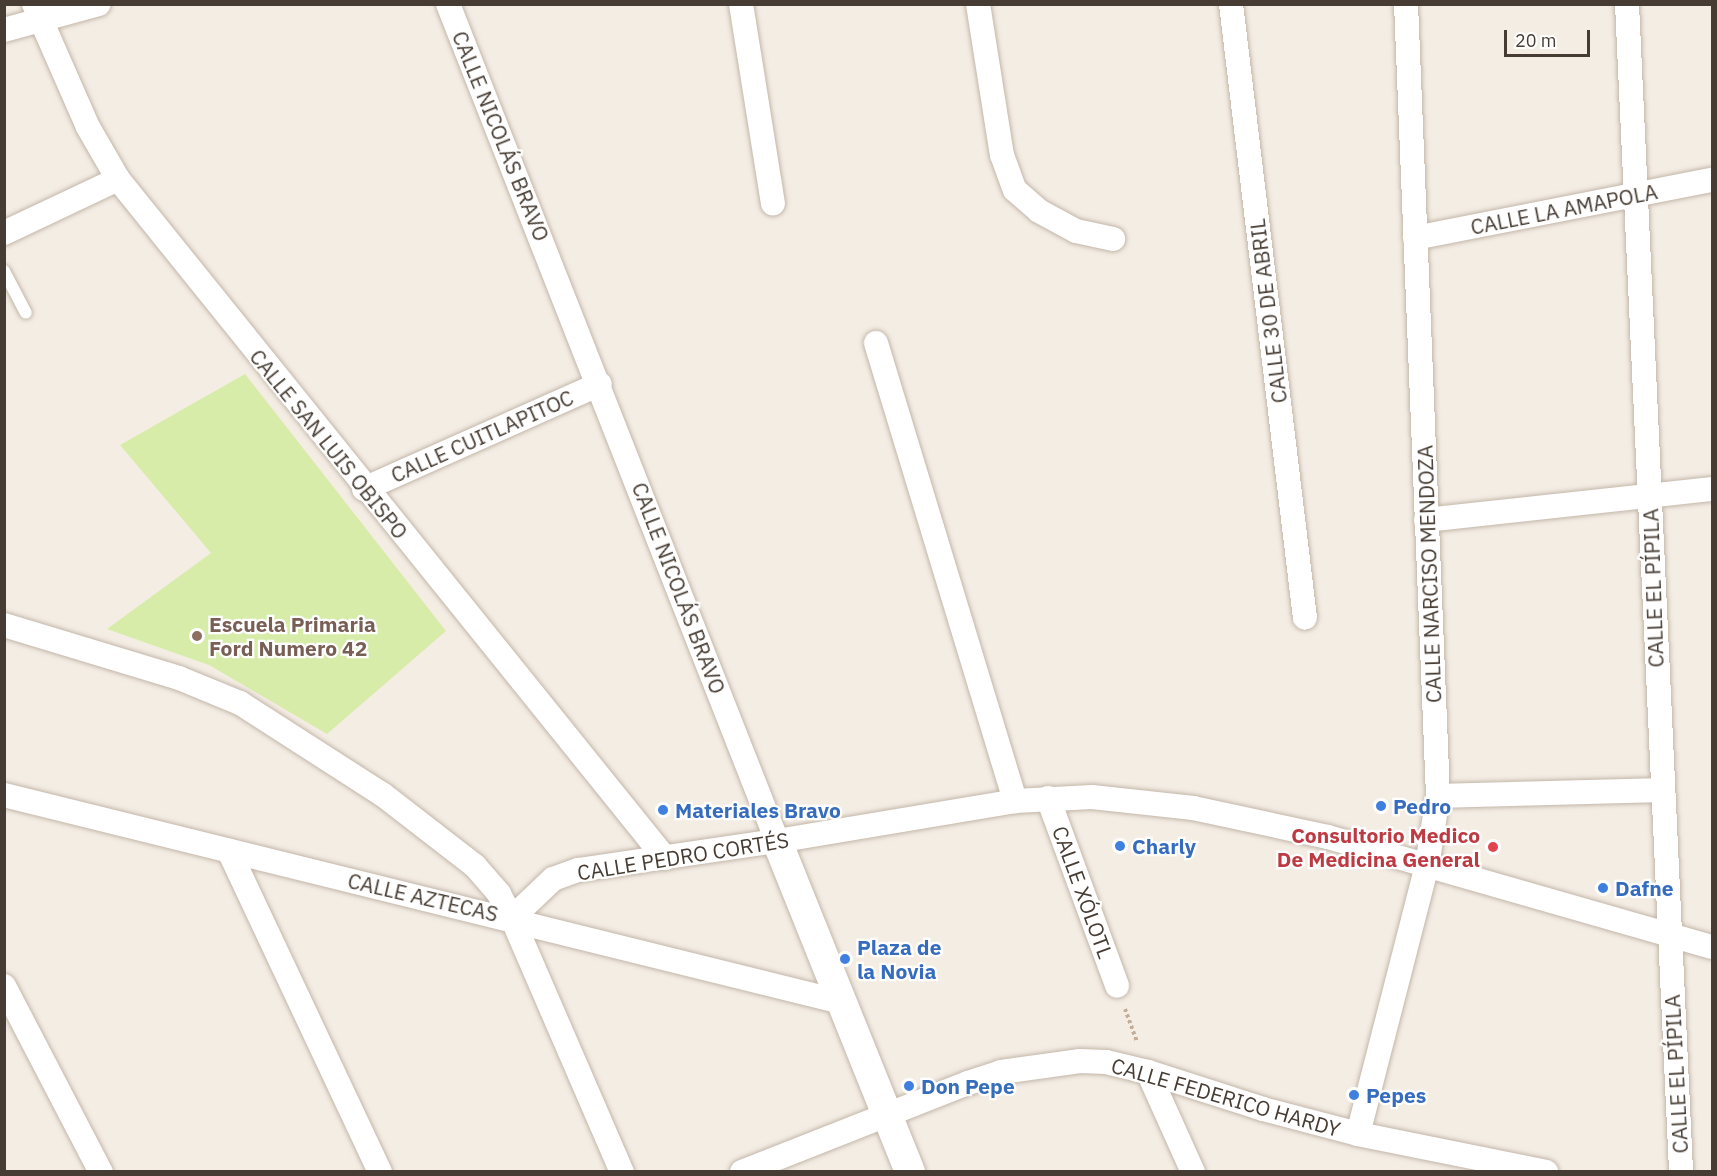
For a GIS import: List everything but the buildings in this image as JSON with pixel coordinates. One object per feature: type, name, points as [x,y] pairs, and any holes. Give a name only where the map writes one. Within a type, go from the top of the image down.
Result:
[{"type":"street","points":[[4,30],[37,11],[99,4]]},
{"type":"street","name":"CALLE NICOLÁS BRAVO","points":[[448,4],[600,384],[777,841],[910,1172]]},
{"type":"street","points":[[741,4],[774,203]]},
{"type":"street","points":[[978,4],[1002,155],[1015,190],[1039,211],[1076,231],[1113,238]]},
{"type":"street","name":"CALLE 30 DE ABRIL","points":[[1231,4],[1305,618]]},
{"type":"street","name":"CALLE NARCISO MENDOZA","points":[[1358,1134],[1427,866],[1438,796],[1406,4]]},
{"type":"street","name":"CALLE EL PÍPILA","points":[[1627,4],[1661,790],[1681,1172]]},
{"type":"street","name":"CALLE SAN LUIS OBISPO","points":[[37,11],[88,127],[118,179],[364,489],[665,858]]},
{"type":"street","points":[[4,233],[118,179]]},
{"type":"street","name":"CALLE LA AMAPOLA","points":[[1415,238],[1713,180]]},
{"type":"street","points":[[876,343],[1015,801]]},
{"type":"street","name":"CALLE CUITLAPITOC","points":[[364,489],[600,384]]},
{"type":"street","points":[[1426,520],[1649,498],[1713,489]]},
{"type":"street","points":[[4,625],[179,678],[240,703],[289,732],[382,794],[475,866],[499,894],[512,918],[622,1172]]},
{"type":"street","points":[[1438,796],[1661,790]]},
{"type":"street","name":"CALLE AZTECAS","points":[[4,795],[512,918],[841,1002]]},
{"type":"street","name":"CALLE PEDRO CORTÉS","points":[[512,918],[553,879],[578,870],[777,841],[1015,801],[1048,798],[1138,801],[1244,817],[1713,947]]},
{"type":"street","name":"CALLE XÓLOTL","points":[[1048,798],[1117,986]]},
{"type":"street","points":[[229,851],[381,1172]]},
{"type":"street","points":[[4,986],[101,1172]]},
{"type":"street","name":"CALLE FEDERICO HARDY","points":[[742,1172],[1001,1072],[1041,1064],[1106,1062],[1148,1072],[1263,1109],[1358,1134],[1546,1172]]},
{"type":"street","points":[[1148,1072],[1193,1172]]},
{"type":"lane","points":[[4,271],[26,313]]},
{"type":"path","points":[[1117,986],[1148,1072]]},
{"type":"green space","points":[[245,374],[446,631],[327,734],[209,665],[107,629],[211,553],[120,445]]},
{"type":"place","name":"Escuela Primaria Ford Numero 42","points":[[197,636]]},
{"type":"place","name":"Pedro","points":[[1381,806]]},
{"type":"place","name":"Materiales Bravo","points":[[663,810]]},
{"type":"place","name":"Charly","points":[[1120,846]]},
{"type":"place","name":"Consultorio Medico De Medicina General","points":[[1493,847]]},
{"type":"place","name":"Dafne","points":[[1603,888]]},
{"type":"place","name":"Plaza de la Novia","points":[[845,959]]},
{"type":"place","name":"Don Pepe","points":[[909,1086]]},
{"type":"place","name":"Pepes","points":[[1354,1095]]}]
